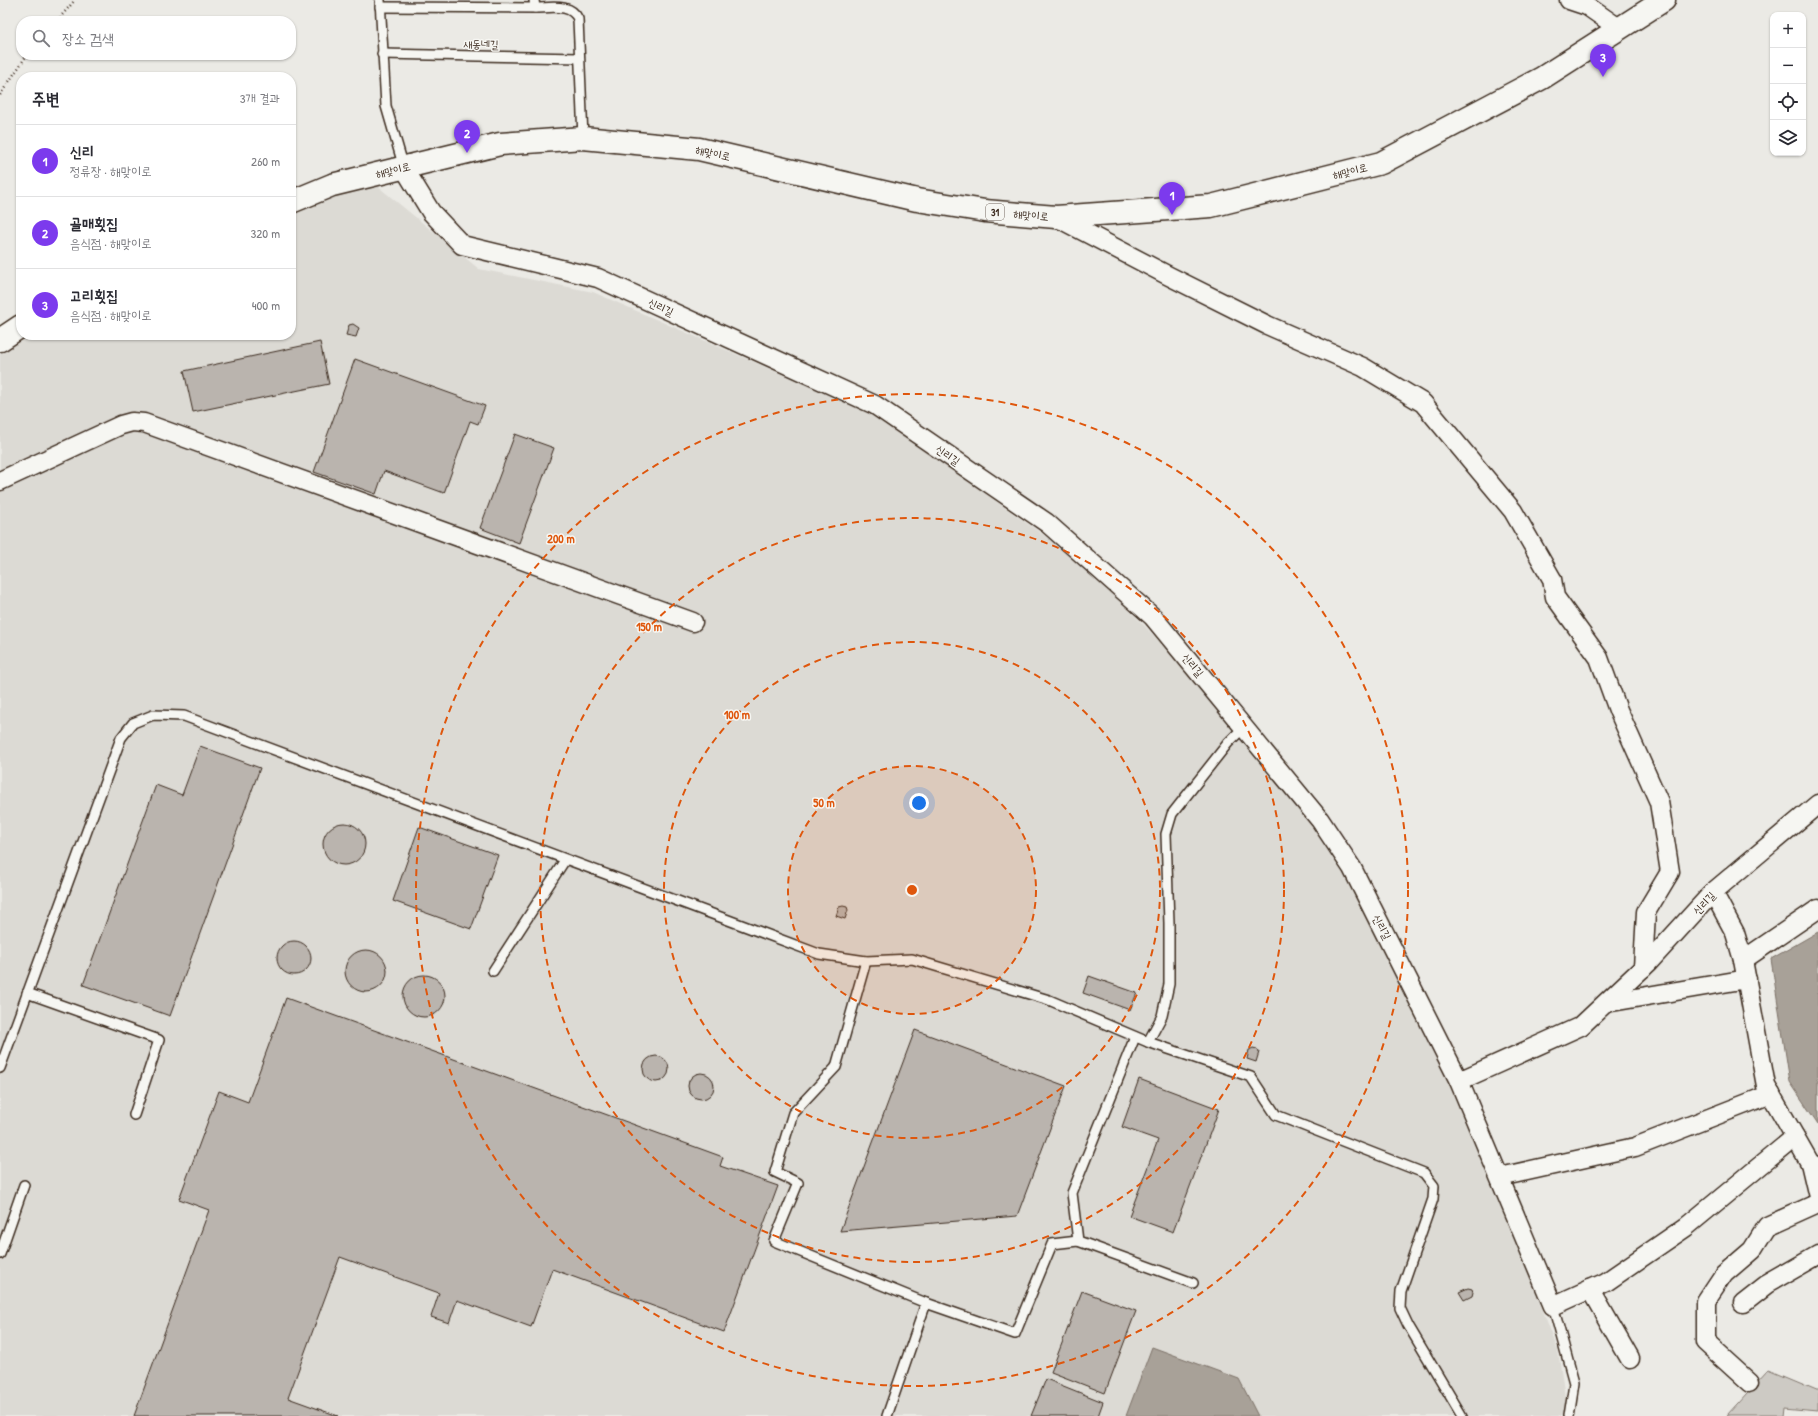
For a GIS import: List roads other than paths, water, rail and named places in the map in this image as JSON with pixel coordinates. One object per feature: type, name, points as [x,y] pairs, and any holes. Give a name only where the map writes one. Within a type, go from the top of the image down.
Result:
[{"type":"main road","name":"해맞이로","points":[[296,200],[332,186],[500,144],[583,138],[699,149],[917,200],[985,211],[1056,217],[1211,206],[1381,163],[1542,78],[1664,0]]},
{"type":"main road","points":[[0,340],[16,329]]},
{"type":"street","points":[[1569,0],[1587,6],[1620,28]]},
{"type":"street","name":"신리길","points":[[404,168],[431,212],[462,245],[598,278],[875,405],[1046,523],[1153,617],[1320,820],[1352,868],[1459,1081],[1581,1026],[1643,968],[1714,892],[1818,804]]},
{"type":"street","points":[[1056,217],[1253,318],[1363,367],[1423,403],[1513,511],[1552,579],[1555,597],[1599,658],[1618,710],[1659,802],[1670,872],[1646,912],[1643,968]]},
{"type":"street","points":[[0,481],[121,425],[132,422],[144,423],[692,622]]},
{"type":"street","points":[[1714,892],[1735,933],[1743,960],[1766,1086],[1795,1137],[1814,1165],[1818,1197]]},
{"type":"street","points":[[1743,960],[1818,909]]},
{"type":"street","points":[[1606,1003],[1747,979]]},
{"type":"street","points":[[1459,1081],[1553,1306],[1606,1282],[1686,1227],[1795,1137]]},
{"type":"street","points":[[1500,1177],[1635,1147],[1770,1094]]},
{"type":"street","points":[[1750,1382],[1706,1342],[1706,1301],[1724,1274],[1752,1250],[1767,1226],[1818,1203]]},
{"type":"street","points":[[1743,1304],[1766,1285],[1818,1255]]},
{"type":"street","points":[[1590,1289],[1630,1359]]},
{"type":"lane","points":[[404,168],[386,106],[380,4],[535,4],[569,8],[575,12],[578,19],[583,138]]},
{"type":"lane","name":"새동네길","points":[[382,54],[579,58]]},
{"type":"lane","points":[[0,1068],[121,738],[133,723],[153,715],[184,716],[819,954],[866,961],[912,959],[1049,1000],[1148,1042],[1251,1077],[1276,1115],[1424,1173],[1434,1186],[1433,1199],[1401,1291],[1400,1308],[1408,1325],[1462,1416]]},
{"type":"lane","points":[[1148,1042],[1162,1016],[1169,984],[1166,834],[1170,820],[1172,814],[1228,743],[1244,727]]},
{"type":"lane","points":[[493,971],[566,860]]},
{"type":"lane","points":[[866,961],[836,1067],[793,1113],[775,1172],[798,1183],[774,1241],[926,1303],[1015,1334],[1052,1244],[1078,1241],[1193,1283]]},
{"type":"lane","points":[[27,993],[159,1040],[134,1115]]},
{"type":"lane","points":[[1078,1241],[1072,1193],[1135,1037]]},
{"type":"lane","points":[[0,1254],[3,1233],[24,1184]]},
{"type":"lane","points":[[887,1416],[926,1303]]},
{"type":"lane","points":[[1553,1306],[1574,1383],[1569,1416]]},
{"type":"place","name":"고리횟집","points":[[1603,77]]},
{"type":"place","name":"골매횟집","points":[[467,153]]},
{"type":"place","name":"신리","points":[[1172,215]]}]
